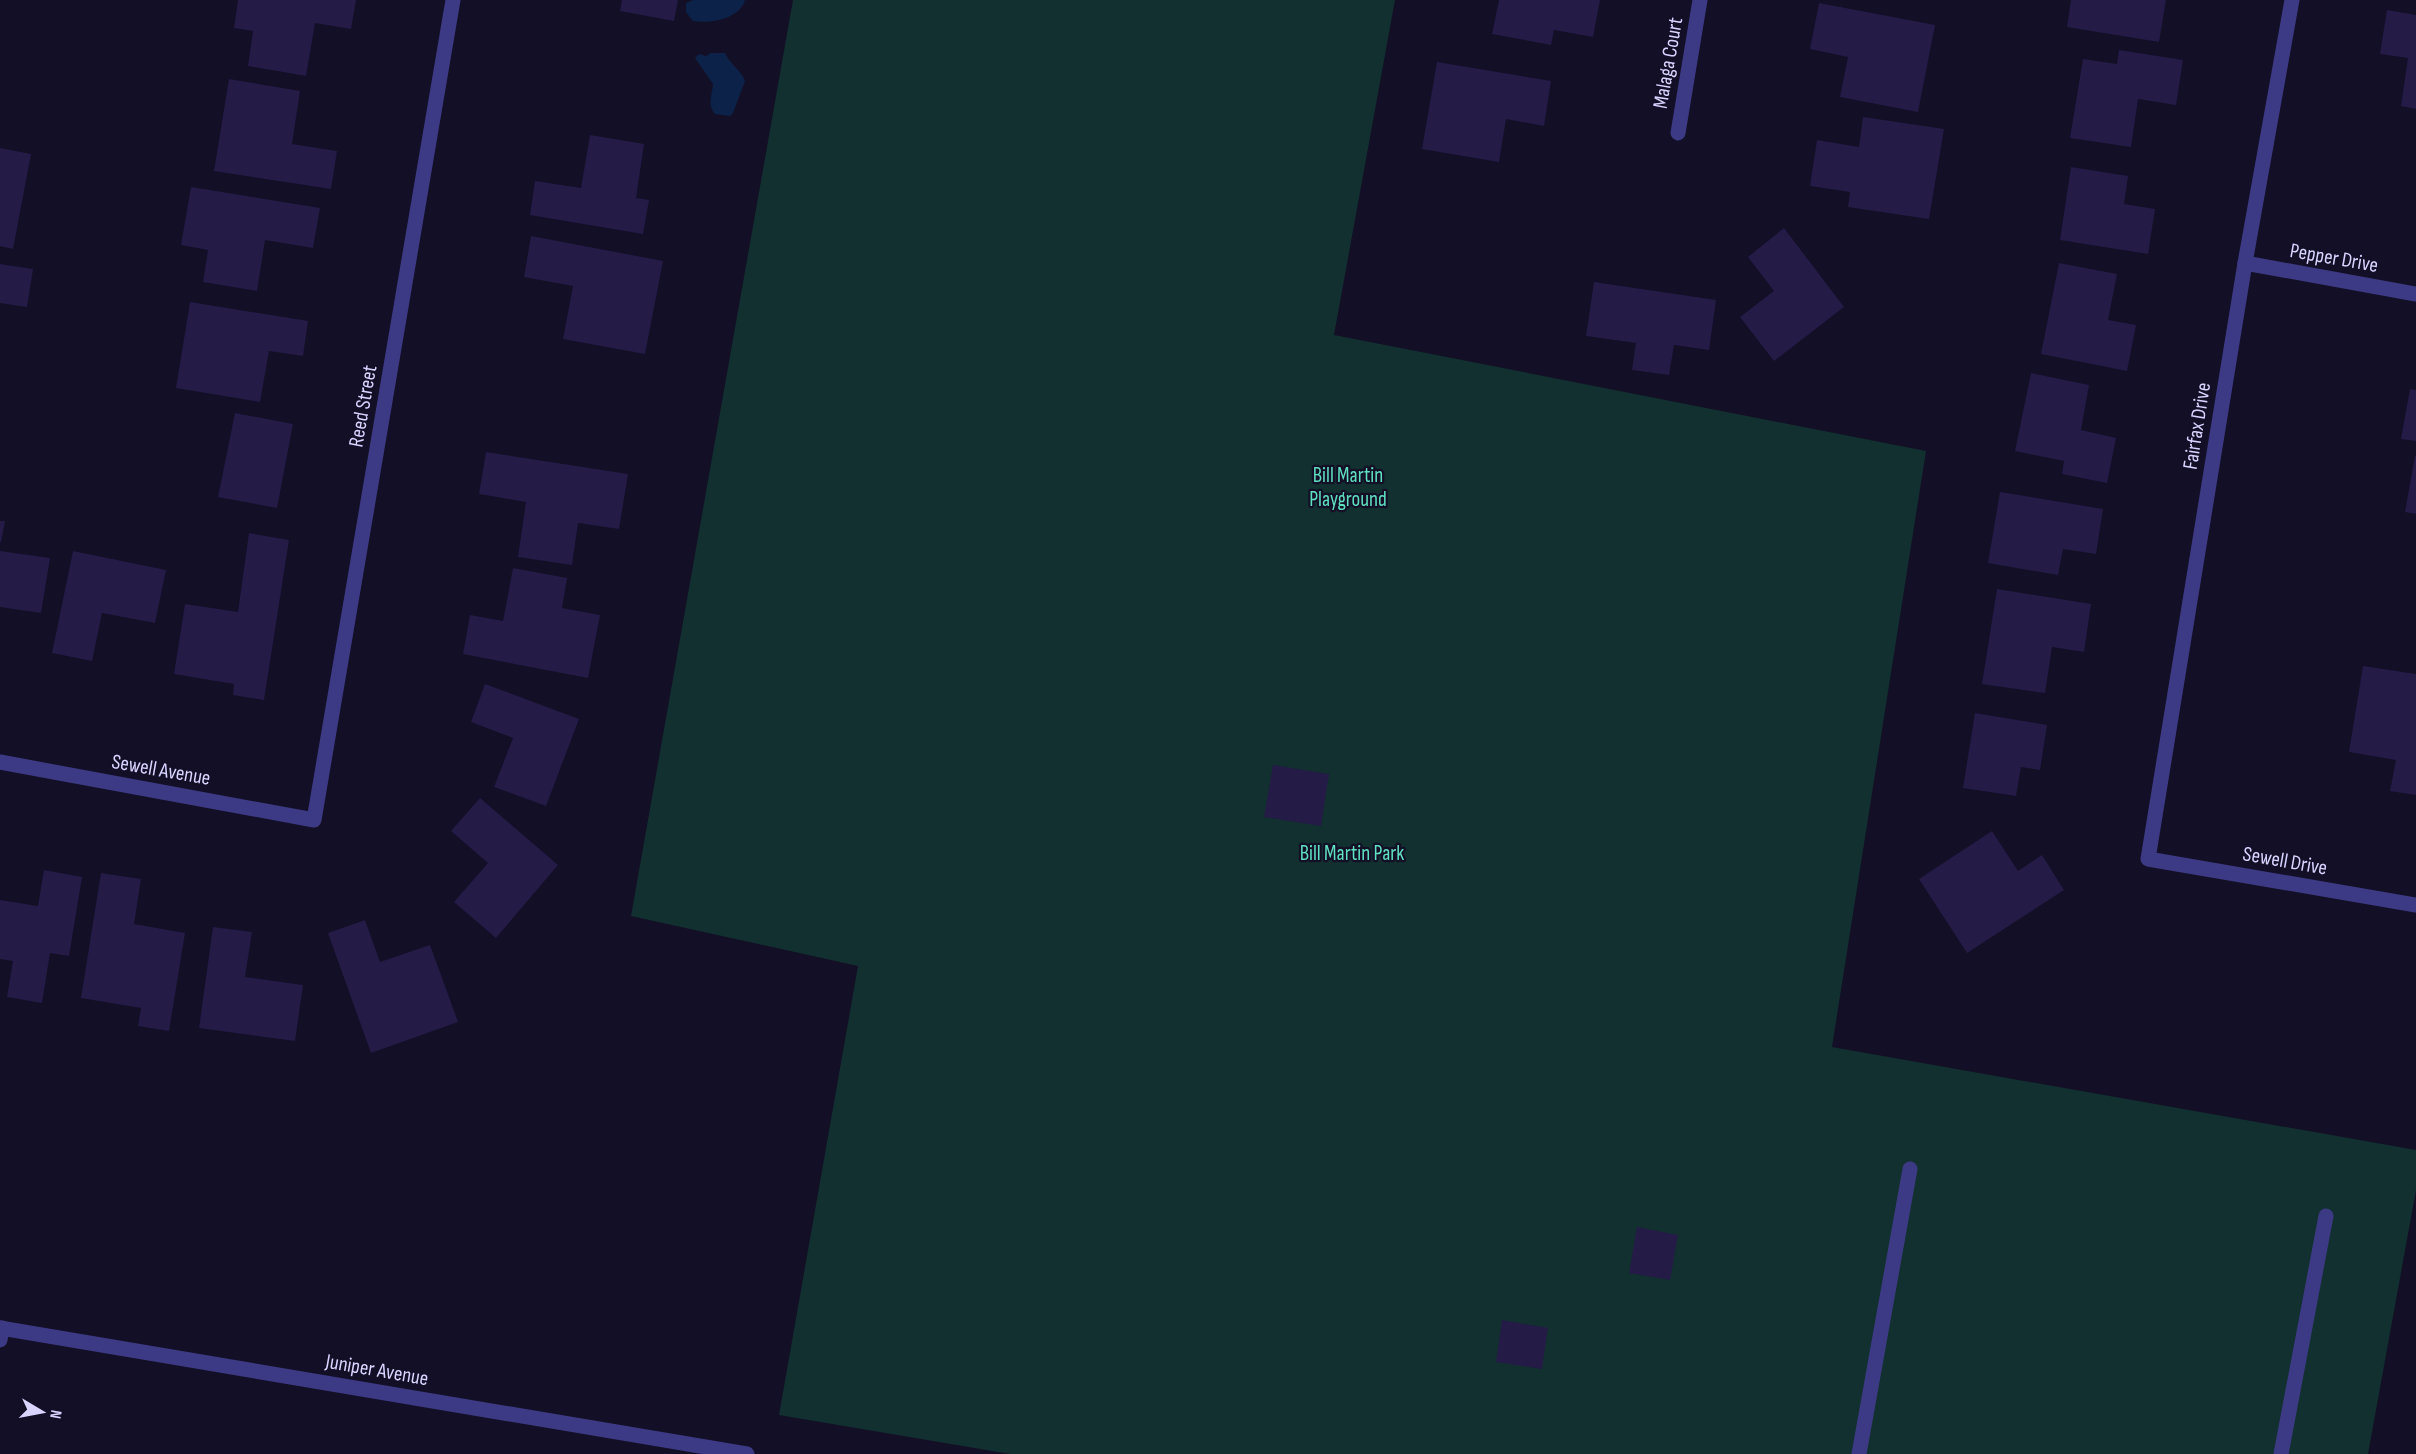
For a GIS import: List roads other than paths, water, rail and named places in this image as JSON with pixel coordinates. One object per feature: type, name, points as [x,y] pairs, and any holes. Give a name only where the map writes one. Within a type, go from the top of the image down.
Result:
[{"type":"street","name":"Reed Street","points":[[314,820],[453,0]]},
{"type":"street","name":"Malaga Court","points":[[1678,133],[1700,0]]},
{"type":"street","name":"Fairfax Drive","points":[[2148,858],[2245,263],[2292,0]]},
{"type":"street","name":"Pepper Drive","points":[[2245,263],[2416,294]]},
{"type":"street","name":"Sewell Avenue","points":[[0,762],[314,820]]},
{"type":"street","name":"Sewell Drive","points":[[2148,858],[2416,904]]},
{"type":"street","points":[[1859,1454],[1910,1169]]},
{"type":"street","points":[[2281,1454],[2326,1216]]},
{"type":"street","name":"Juniper Avenue","points":[[1,1332],[747,1454]]},
{"type":"water","points":[[693,0],[745,0],[737,12],[731,16],[716,21],[700,22],[693,21],[686,12],[686,3]]},
{"type":"water","points":[[711,53],[725,53],[745,81],[730,116],[715,114],[711,107],[713,84],[695,58],[699,54],[706,56]]},
{"type":"park label","name":"Bill Martin Playground","points":[[1348,487]]},
{"type":"park label","name":"Bill Martin Park","points":[[1352,853]]}]
